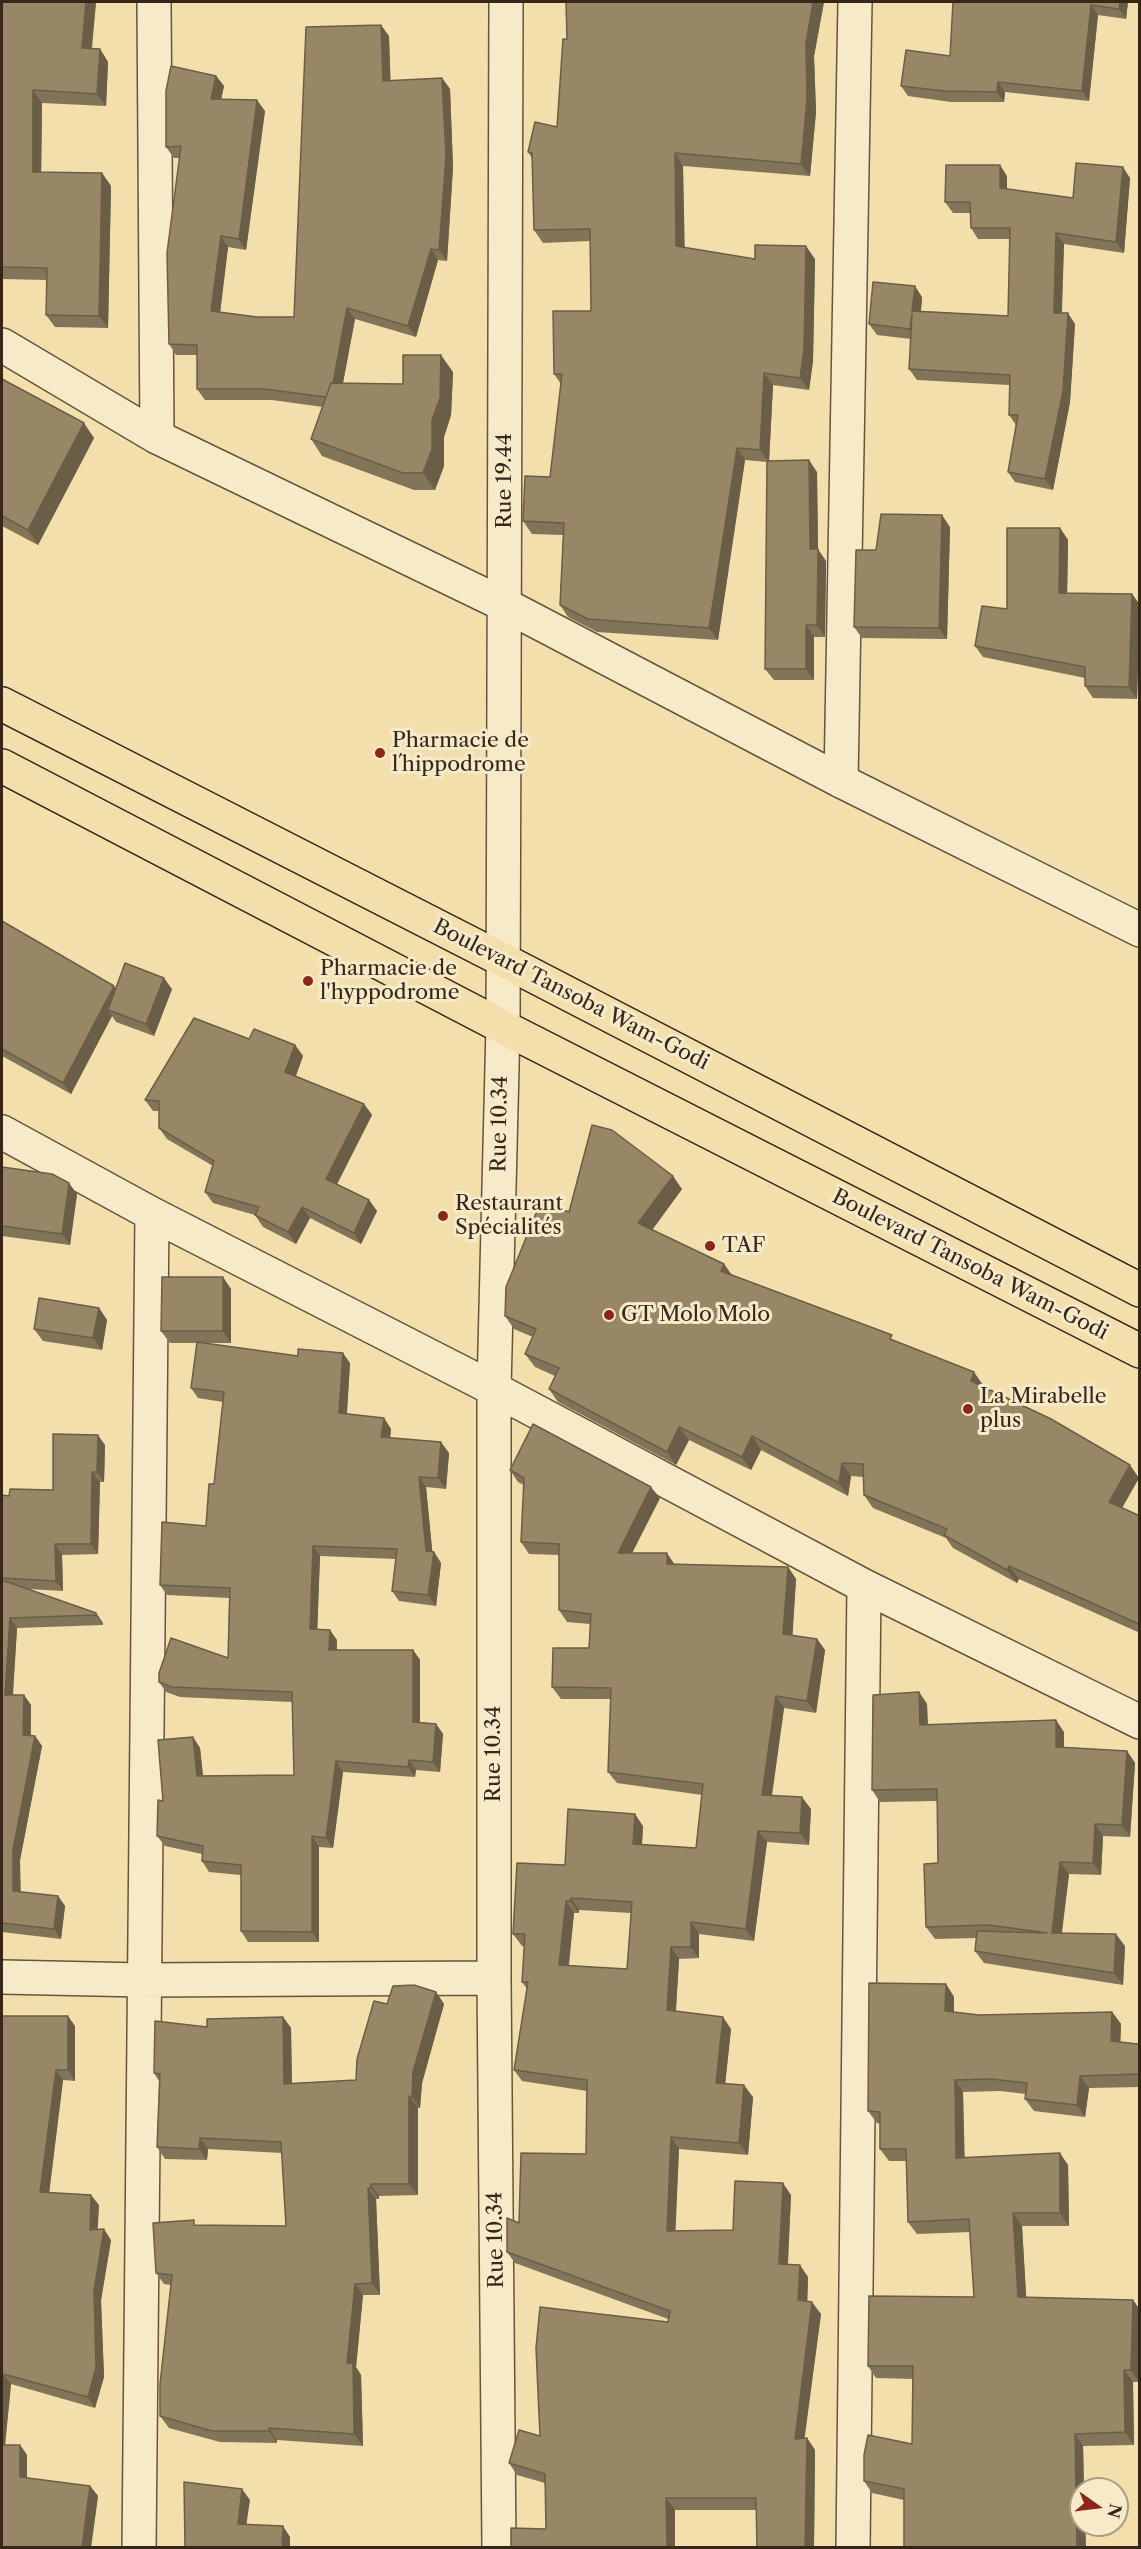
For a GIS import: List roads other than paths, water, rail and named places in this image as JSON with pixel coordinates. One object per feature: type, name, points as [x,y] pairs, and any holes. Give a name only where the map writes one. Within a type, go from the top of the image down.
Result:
[{"type":"main road","name":"Boulevard Tansoba Wam-Godi","points":[[2,704],[1140,1290]]},
{"type":"main road","name":"Boulevard Tansoba Wam-Godi","points":[[2,766],[503,1027],[1140,1351]]},
{"type":"street","points":[[154,2],[157,437]]},
{"type":"street","name":"Rue 19.44","points":[[503,960],[506,2]]},
{"type":"street","points":[[841,781],[855,2]]},
{"type":"street","points":[[2,345],[157,437],[505,605],[841,781],[1140,930]]},
{"type":"street","name":"Rue 10.34","points":[[499,2547],[494,1978],[494,1389],[503,960]]},
{"type":"street","points":[[2,1132],[152,1214],[494,1389],[864,1586],[1140,1722]]},
{"type":"street","points":[[139,2547],[142,1980],[152,1214]]},
{"type":"street","points":[[853,2547],[864,1586]]},
{"type":"street","points":[[2,1977],[142,1980],[494,1978]]},
{"type":"place","name":"Pharmacie de l´hippodrome","points":[[380,753]]},
{"type":"place","name":"Pharmacie de l'hyppodrome","points":[[308,981]]},
{"type":"place","name":"Restaurant Spécialités","points":[[443,1216]]},
{"type":"place","name":"TAF","points":[[710,1246]]},
{"type":"place","name":"GT Molo Molo","points":[[609,1315]]},
{"type":"place","name":"La Mirabelle plus","points":[[968,1409]]}]
